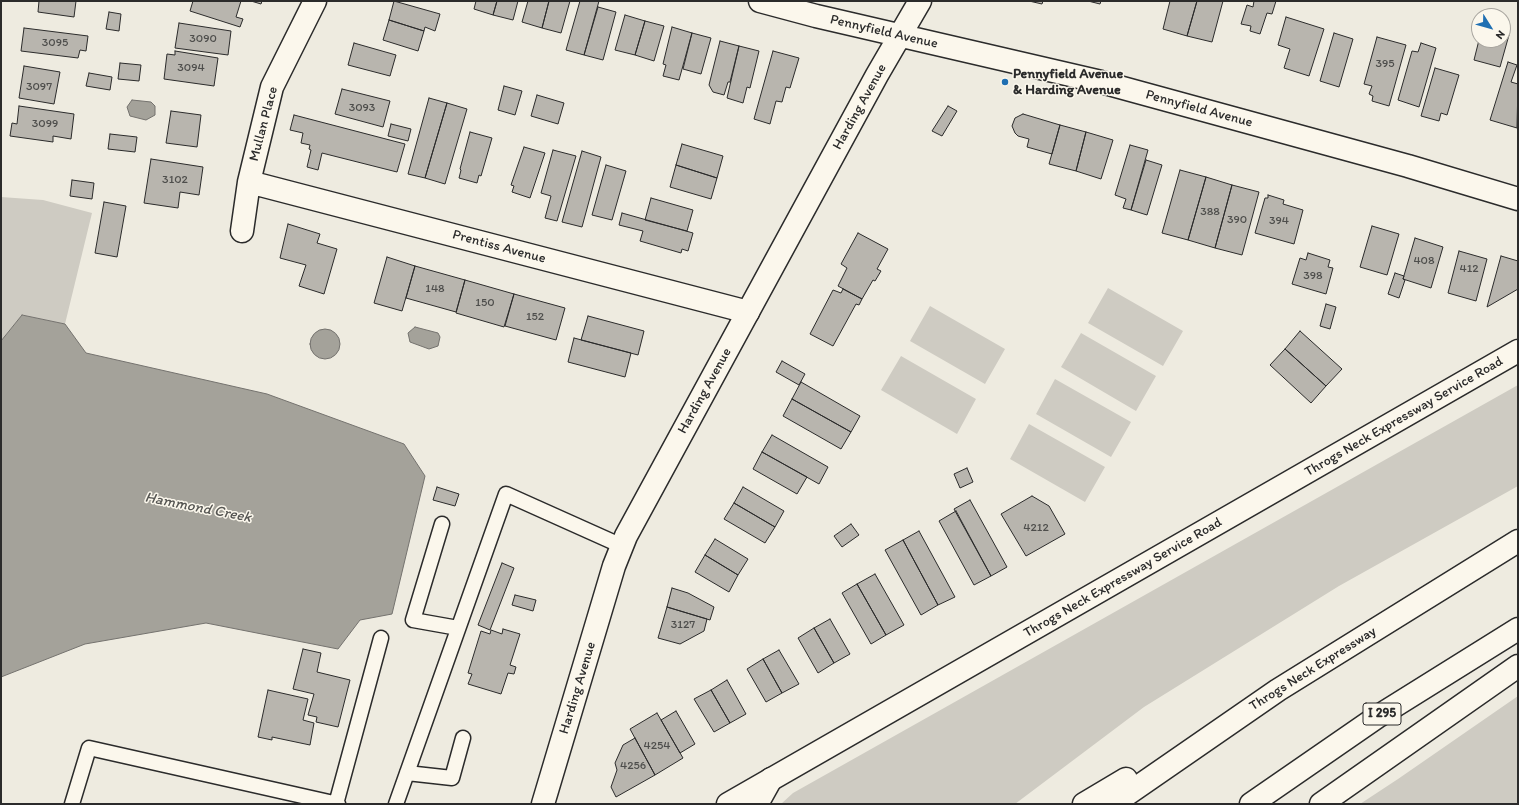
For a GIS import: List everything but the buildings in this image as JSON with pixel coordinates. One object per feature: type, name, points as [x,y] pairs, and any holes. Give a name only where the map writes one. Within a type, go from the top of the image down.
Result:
[{"type":"main road","name":"Mullan Place","points":[[242,231],[249,182],[272,87],[315,1]]},
{"type":"main road","name":"Pennyfield Avenue","points":[[760,1],[816,16],[900,34],[1132,90],[1408,166],[1518,199]]},
{"type":"main road","name":"Harding Avenue","points":[[543,804],[622,546],[900,34],[920,1]]},
{"type":"main road","name":"Prentiss Avenue","points":[[249,182],[748,312]]},
{"type":"main road","name":"Throgs Neck Expressway Service Road","points":[[728,804],[1518,351]]},
{"type":"main road","name":"Throgs Neck Expressway","points":[[1113,804],[1197,744],[1314,667],[1518,541]]},
{"type":"main road","name":"I 295","points":[[1250,804],[1377,717],[1518,629]]},
{"type":"main road","points":[[1321,804],[1518,666]]},
{"type":"main road","points":[[1084,804],[1314,667]]},
{"type":"main road","points":[[757,804],[771,779]]},
{"type":"lane","points":[[396,804],[506,494],[622,546]]},
{"type":"lane","points":[[442,524],[413,620],[458,628]]},
{"type":"lane","points":[[72,804],[89,748],[337,804],[381,638]]},
{"type":"lane","points":[[407,773],[452,778],[463,738]]},
{"type":"shaded area","points":[[1,197],[43,200],[92,213],[65,324],[22,315],[1,341]]},
{"type":"shaded area","points":[[1108,288],[1183,331],[1163,366],[1088,323]]},
{"type":"shaded area","points":[[930,306],[1005,349],[985,384],[910,341]]},
{"type":"shaded area","points":[[1081,333],[1156,376],[1136,411],[1061,367]]},
{"type":"shaded area","points":[[901,356],[976,399],[957,434],[881,390]]},
{"type":"shaded area","points":[[1055,379],[1131,422],[1111,457],[1036,414]]},
{"type":"shaded area","points":[[1518,385],[1518,486],[1339,586],[1144,707],[1015,804],[781,804],[793,793]]},
{"type":"shaded area","points":[[1029,424],[1105,467],[1085,502],[1010,459]]},
{"type":"shaded area","points":[[1518,696],[1518,804],[1360,804],[1398,779]]},
{"type":"water","points":[[132,100],[151,102],[155,106],[155,115],[146,120],[130,116],[127,107]]},
{"type":"water","name":"Hammond Creek","points":[[22,315],[65,324],[86,353],[267,394],[404,444],[425,476],[392,614],[360,620],[338,649],[206,623],[85,644],[1,677],[1,341]]},
{"type":"water","points":[[415,327],[438,333],[440,337],[438,346],[429,349],[410,342],[408,333]]},
{"type":"water","points":[[325,329],[336,333],[340,344],[336,355],[325,359],[314,355],[310,344],[314,333]]},
{"type":"place","name":"Pennyfield Avenue & Harding Avenue","points":[[1005,82]]}]
